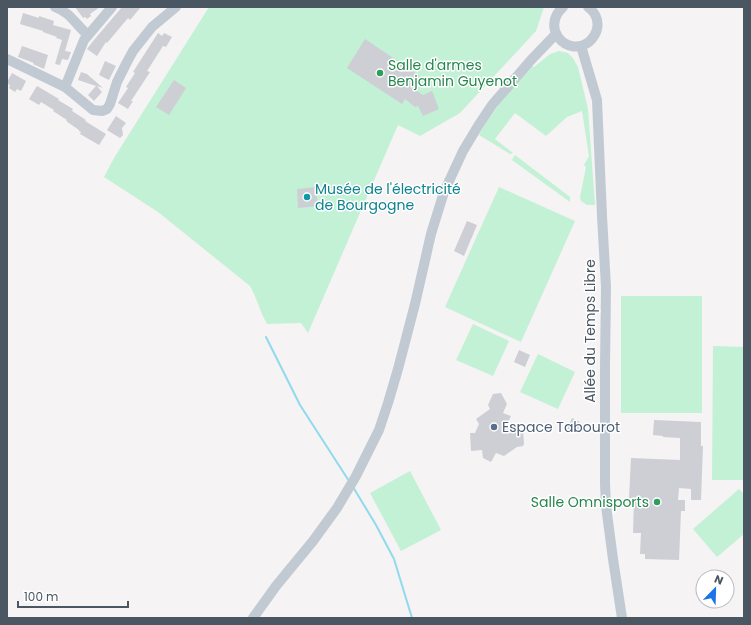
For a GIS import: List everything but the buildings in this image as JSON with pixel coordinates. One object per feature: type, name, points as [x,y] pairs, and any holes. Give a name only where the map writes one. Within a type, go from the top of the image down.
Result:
[{"type":"street","points":[[55,7],[68,14],[88,35]]},
{"type":"street","points":[[65,87],[84,40],[112,7]]},
{"type":"street","points":[[7,59],[65,87],[93,110],[100,111],[107,109],[117,82],[133,51],[152,27],[176,7]]},
{"type":"street","points":[[550,7],[555,18]]},
{"type":"street","points":[[563,7],[558,11],[555,18],[554,29],[560,40],[573,46],[581,46],[587,43],[596,34],[597,21],[590,8]]},
{"type":"street","points":[[253,618],[276,586],[338,508],[379,430],[388,403],[415,304],[431,234],[444,192],[469,140],[492,105],[556,34]]},
{"type":"street","name":"Allée du Temps Libre","points":[[581,46],[597,100],[606,287],[606,506],[622,618]]},
{"type":"green space","points":[[209,7],[544,7],[536,31],[460,113],[420,136],[398,125],[308,333],[301,323],[267,324],[250,286],[158,212],[104,177],[114,158]]},
{"type":"green space","points":[[559,51],[568,53],[578,67],[588,109],[595,205],[587,205],[581,201],[580,197],[586,167],[584,165],[589,156],[582,111],[567,117],[546,136],[515,113],[495,139],[513,153],[510,154],[479,135],[497,108],[532,66],[534,67],[550,54]]},
{"type":"green space","points":[[515,155],[570,197],[570,202],[512,160]]},
{"type":"green space","points":[[499,187],[575,221],[521,342],[445,307]]},
{"type":"green space","points":[[621,296],[702,296],[702,413],[621,413]]},
{"type":"green space","points":[[473,324],[509,341],[493,376],[456,360]]},
{"type":"green space","points":[[713,346],[744,347],[744,480],[712,480]]},
{"type":"green space","points":[[538,354],[575,372],[558,409],[520,392]]},
{"type":"green space","points":[[410,471],[441,530],[401,551],[370,493]]},
{"type":"green space","points":[[739,489],[744,494],[744,534],[717,557],[693,529]]},
{"type":"waterway","points":[[266,337],[300,405],[349,481]]},
{"type":"waterway","points":[[353,487],[394,559],[412,618]]},
{"type":"place","name":"Salle d'armes Benjamin Guyenot","points":[[380,73]]},
{"type":"place","name":"Musée de l'électricité de Bourgogne","points":[[307,197]]},
{"type":"place","name":"Espace Tabourot","points":[[494,427]]},
{"type":"place","name":"Salle Omnisports","points":[[657,502]]}]
